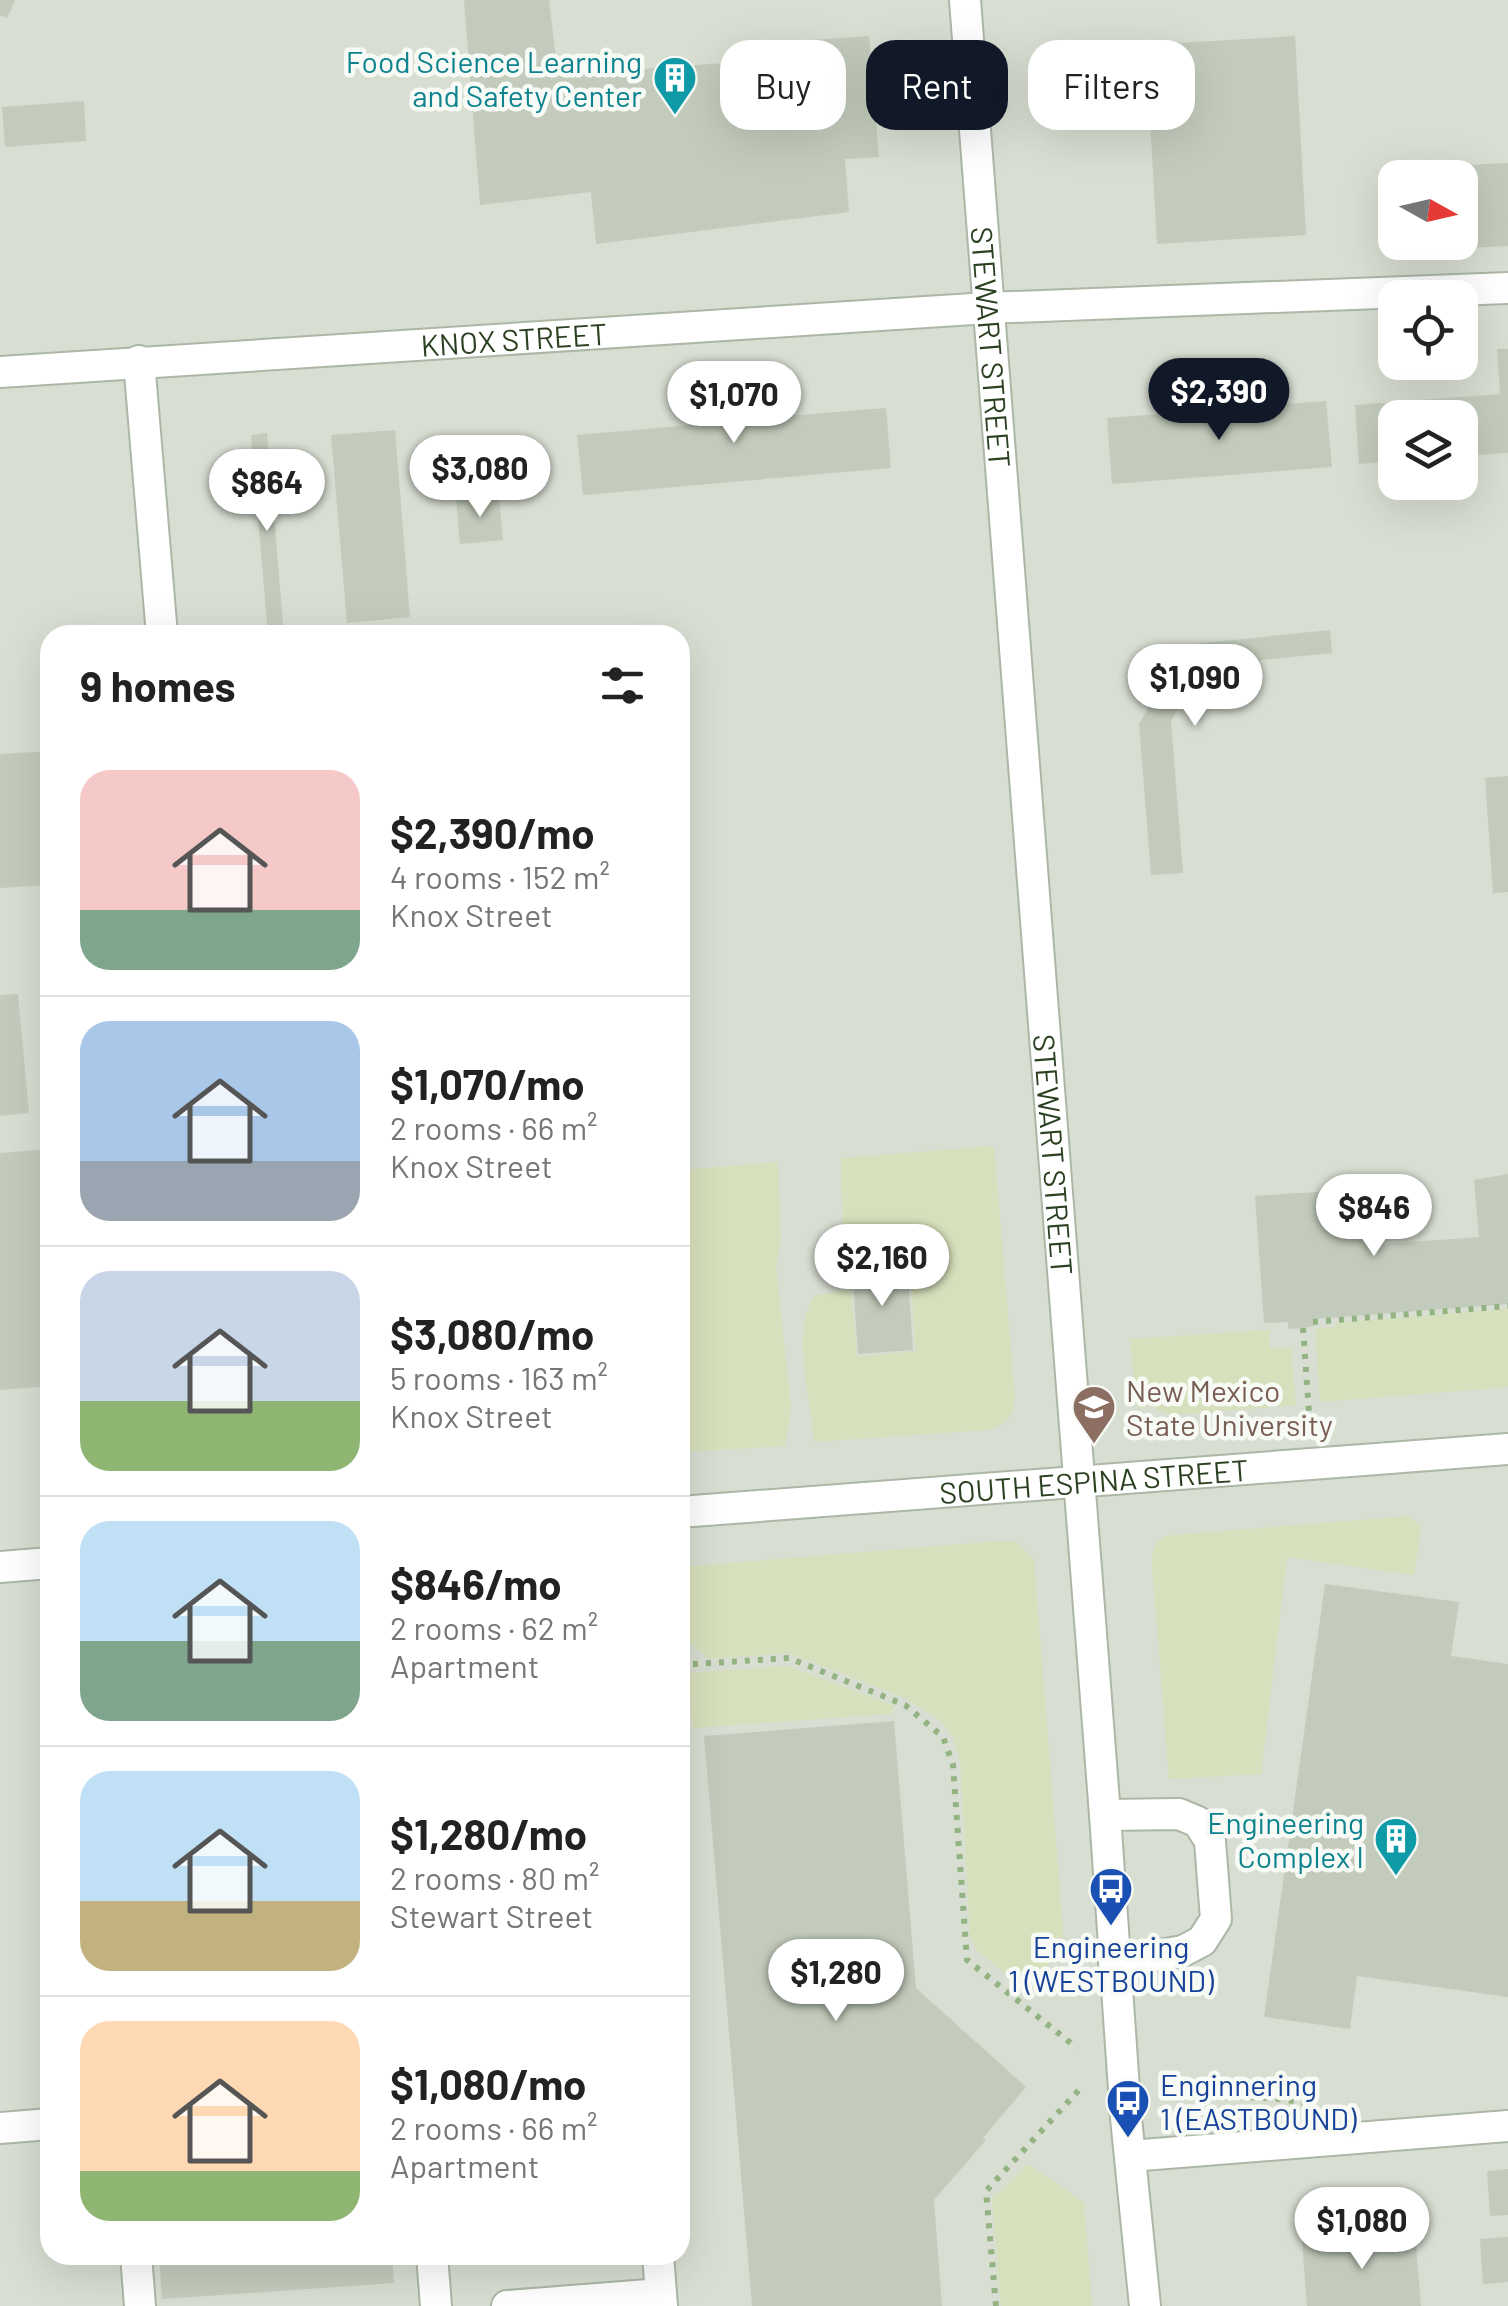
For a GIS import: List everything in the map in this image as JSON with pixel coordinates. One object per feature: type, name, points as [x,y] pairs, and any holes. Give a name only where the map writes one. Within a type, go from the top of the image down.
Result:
[{"type":"street","name":"STEWART STREET","points":[[966,0],[1114,1962],[1145,2306]]},
{"type":"street","name":"KNOX STREET","points":[[0,372],[988,308],[1508,288]]},
{"type":"street","points":[[139,361],[161,625]]},
{"type":"street","name":"SOUTH ESPINA STREET","points":[[690,1511],[1508,1449]]},
{"type":"street","points":[[0,1567],[40,1564]]},
{"type":"street","points":[[1105,1815],[1179,1814],[1198,1822],[1210,1841],[1216,1919],[1202,1941],[1183,1951],[1114,1962]]},
{"type":"street","points":[[0,2128],[40,2125]]},
{"type":"street","points":[[1130,2156],[1508,2126]]},
{"type":"street","points":[[137,2265],[140,2306]]},
{"type":"street","points":[[433,2265],[436,2306]]},
{"type":"street","points":[[507,2306],[661,2300],[659,2265]]},
{"type":"path","points":[[1314,1322],[1508,1306]]},
{"type":"path","points":[[1302,1328],[1309,1412]]},
{"type":"path","points":[[690,1663],[788,1658],[905,1705],[931,1724],[944,1737],[953,1765],[967,1960],[1077,2048]]},
{"type":"path","points":[[996,2306],[986,2191],[1079,2090]]},
{"type":"path","points":[[1185,2095],[1314,2104],[1318,2141]]},
{"type":"shaded area","name":"New Mexico State University","points":[[0,0],[1508,0],[1508,2306],[0,2306]]},
{"type":"green space","points":[[994,1146],[1015,1399],[1009,1417],[1003,1424],[986,1430],[814,1442],[803,1346],[808,1309],[816,1295],[851,1289],[857,1357],[916,1351],[909,1261],[851,1264],[843,1257],[841,1158]]},
{"type":"green space","points":[[778,1162],[781,1241],[776,1266],[791,1408],[785,1446],[690,1452],[690,1169]]},
{"type":"green space","points":[[1508,1309],[1508,1387],[1320,1402],[1315,1328],[1335,1327],[1335,1323]]},
{"type":"green space","points":[[1269,1330],[1270,1349],[1291,1347],[1296,1405],[1171,1415],[1150,1404],[1139,1410],[1130,1339]]},
{"type":"green space","points":[[1409,1516],[1421,1527],[1414,1575],[1287,1557],[1261,1774],[1169,1779],[1152,1565],[1158,1541],[1173,1535]]},
{"type":"green space","points":[[1000,1541],[1017,1542],[1034,1560],[1064,1944],[1028,1991],[977,1951],[970,1938],[960,1759],[953,1737],[940,1720],[905,1698],[789,1653],[709,1659],[690,1643],[690,1566]]},
{"type":"green space","points":[[788,1666],[895,1706],[890,1714],[693,1728],[690,1673]]},
{"type":"green space","points":[[1028,2164],[1084,2203],[1092,2306],[1001,2306],[992,2199]]},
{"type":"building","points":[[0,0],[15,0],[7,18],[0,15]]},
{"type":"building","name":"Food Science Learning and Safety Center","points":[[464,0],[549,0],[558,75],[720,63],[720,130],[846,130],[846,40],[810,40],[869,36],[866,130],[877,130],[879,157],[845,159],[849,212],[596,244],[591,192],[480,205]]},
{"type":"building","points":[[1295,36],[1306,235],[1157,244],[1151,130],[1195,130],[1195,42]]},
{"type":"building","points":[[84,101],[86,141],[5,147],[2,107]]},
{"type":"building","points":[[1508,163],[1508,246],[1478,247],[1478,164]]},
{"type":"building","points":[[1497,349],[1508,349],[1508,453],[1478,455],[1478,400],[1421,400],[1500,394]]},
{"type":"building","points":[[772,388],[774,417],[886,408],[891,468],[583,495],[577,435],[691,425],[689,396]]},
{"type":"building","points":[[1326,401],[1332,467],[1112,484],[1107,418]]},
{"type":"building","points":[[1378,403],[1378,462],[1359,464],[1355,405]]},
{"type":"building","points":[[395,430],[410,617],[347,623],[331,435]]},
{"type":"building","points":[[267,433],[283,625],[267,625],[251,435]]},
{"type":"building","points":[[499,495],[503,540],[460,544],[456,499]]},
{"type":"building","points":[[1330,630],[1332,653],[1203,666],[1171,721],[1183,873],[1151,875],[1139,724],[1183,645]]},
{"type":"building","points":[[40,752],[40,886],[0,888],[0,754]]},
{"type":"building","points":[[1508,776],[1508,892],[1493,893],[1485,778]]},
{"type":"building","points":[[18,994],[29,1113],[0,1116],[0,995]]},
{"type":"building","points":[[40,1150],[40,1387],[0,1390],[0,1153]]},
{"type":"building","points":[[1508,1174],[1508,1304],[1313,1319],[1314,1326],[1303,1328],[1288,1329],[1288,1322],[1264,1323],[1255,1196],[1330,1191],[1330,1202],[1381,1198],[1384,1244],[1479,1237],[1474,1180]]},
{"type":"building","points":[[907,1264],[913,1350],[858,1354],[852,1267]]},
{"type":"building","name":"Engineering Complex I","points":[[1325,1584],[1459,1602],[1451,1656],[1508,1664],[1508,1997],[1357,1976],[1350,2029],[1264,2017]]},
{"type":"building","points":[[894,1721],[916,1988],[1026,2087],[934,2200],[942,2306],[752,2306],[704,1736]]},
{"type":"building","points":[[1508,2169],[1508,2215],[1490,2216],[1487,2171]]},
{"type":"building","points":[[1415,2233],[1421,2306],[1307,2306],[1302,2242]]},
{"type":"building","points":[[1508,2237],[1508,2282],[1483,2284],[1480,2239]]},
{"type":"building","points":[[160,2265],[393,2265],[394,2283],[162,2299]]},
{"type":"place","name":"Food Science Learning and Safety Center","points":[[675,116]]},
{"type":"place","name":"New Mexico State University","points":[[1094,1445]]},
{"type":"place","name":"Engineering Complex I","points":[[1396,1877]]},
{"type":"place","name":"Engineering 1 (WESTBOUND)","points":[[1111,1927]]},
{"type":"place","name":"Enginnering 1 (EASTBOUND)","points":[[1128,2139]]}]
